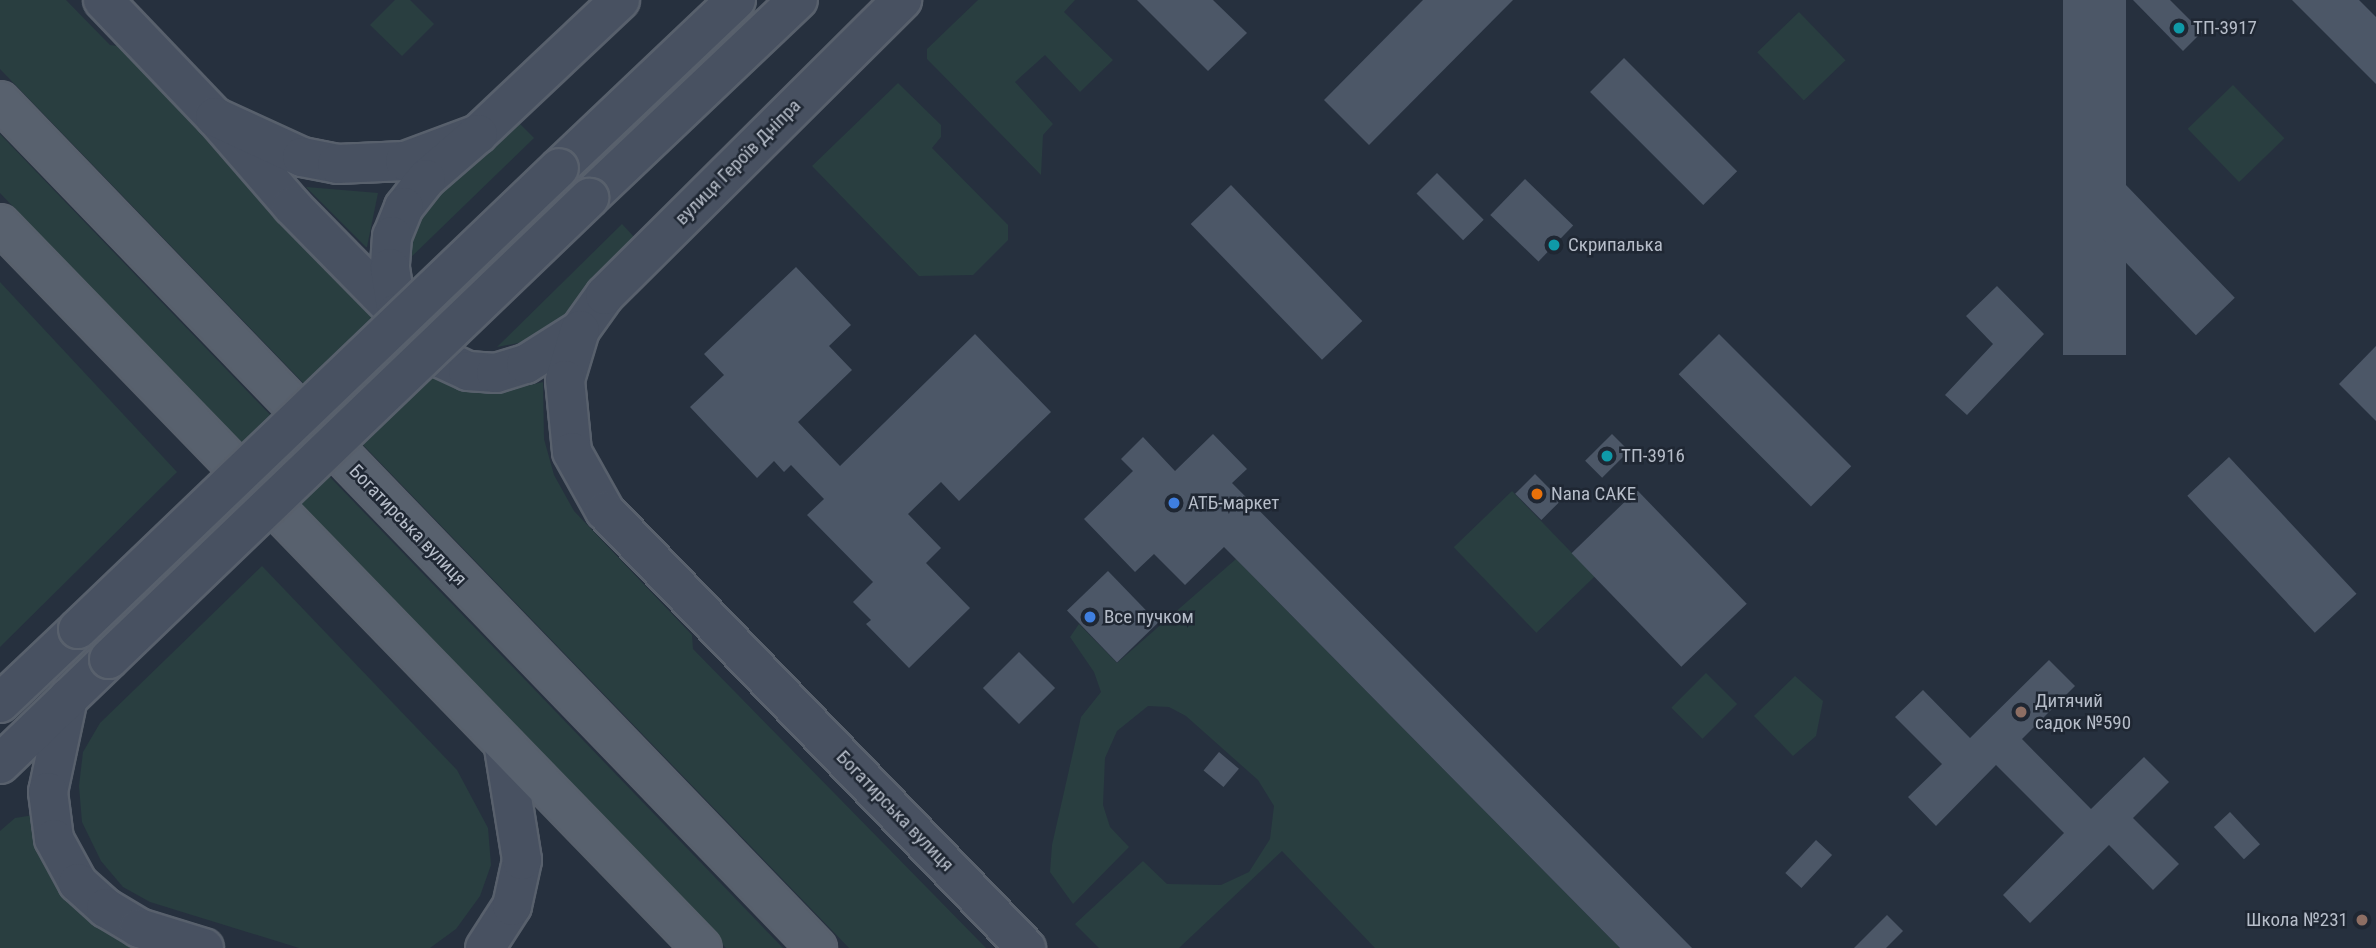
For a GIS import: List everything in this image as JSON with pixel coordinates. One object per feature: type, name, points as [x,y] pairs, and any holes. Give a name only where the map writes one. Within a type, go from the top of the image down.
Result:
[{"type":"main road","points":[[103,0],[215,117],[292,206],[440,358],[478,372],[496,373],[526,364],[580,330]]},
{"type":"main road","points":[[397,313],[390,268],[392,236],[404,206],[426,179],[478,134],[620,0]]},
{"type":"main road","points":[[2,700],[736,0]]},
{"type":"main road","points":[[0,764],[798,0]]},
{"type":"main road","name":"вулиця Героїв Дніпра","points":[[580,330],[605,295],[902,0]]},
{"type":"main road","name":"Богатирська вулиця","points":[[0,101],[817,948]]},
{"type":"main road","points":[[215,117],[267,145],[337,164],[405,161],[478,134]]},
{"type":"main road","points":[[6,234],[702,948]]},
{"type":"main road","name":"Богатирська вулиця","points":[[580,330],[565,380],[572,452],[605,510],[1026,948]]},
{"type":"main road","points":[[68,698],[48,792],[54,839],[78,883],[106,908],[139,928],[204,948]]},
{"type":"main road","points":[[485,948],[513,906],[522,860],[504,747]]},
{"type":"green space","points":[[0,0],[66,0],[110,45],[125,47],[503,391],[543,382],[544,439],[554,475],[574,511],[692,635],[693,649],[986,948],[849,948],[0,69]]},
{"type":"green space","points":[[395,0],[410,0],[434,24],[402,56],[370,25]]},
{"type":"green space","points":[[978,0],[1075,0],[1064,12],[1113,60],[1080,92],[1045,55],[1015,82],[1053,124],[1043,135],[1041,175],[927,59],[927,49]]},
{"type":"green space","points":[[1799,12],[1846,60],[1804,100],[1757,52]]},
{"type":"green space","points":[[898,83],[941,125],[941,137],[932,148],[1008,225],[1008,240],[973,275],[919,276],[812,166]]},
{"type":"green space","points":[[2233,85],[2284,138],[2239,182],[2188,129]]},
{"type":"green space","points":[[519,123],[534,138],[404,264],[408,217]]},
{"type":"green space","points":[[0,134],[783,948],[726,948],[270,477],[0,193]]},
{"type":"green space","points":[[306,187],[378,193],[367,247],[366,247]]},
{"type":"green space","points":[[622,224],[636,239],[564,321],[534,340],[497,347]]},
{"type":"green space","points":[[0,282],[177,472],[0,647]]},
{"type":"green space","points":[[1512,491],[1595,577],[1536,633],[1454,547]]},
{"type":"green space","points":[[1236,559],[1620,948],[1375,948],[1282,851],[1179,948],[1099,948],[1075,924],[1143,861],[1167,884],[1221,885],[1249,872],[1270,839],[1274,806],[1258,780],[1186,716],[1169,707],[1148,706],[1117,731],[1105,758],[1103,805],[1110,827],[1129,847],[1073,904],[1050,872],[1052,845],[1081,717],[1101,692],[1094,672],[1070,637],[1079,624],[1117,663]]},
{"type":"green space","points":[[262,566],[457,770],[488,828],[491,865],[480,896],[456,929],[430,948],[299,948],[150,902],[123,887],[101,861],[82,822],[79,786],[83,752],[100,723]]},
{"type":"green space","points":[[1706,673],[1737,704],[1702,739],[1671,708]]},
{"type":"green space","points":[[1795,676],[1823,701],[1816,736],[1793,756],[1754,716]]},
{"type":"green space","points":[[34,815],[150,948],[0,948],[0,831],[15,818]]},
{"type":"building","points":[[1137,0],[1213,0],[1247,33],[1208,71]]},
{"type":"building","points":[[1423,0],[1513,0],[1369,145],[1324,100]]},
{"type":"building","points":[[2063,0],[2126,0],[2126,355],[2063,355]]},
{"type":"building","name":"ТП-3917","points":[[2133,0],[2170,0],[2202,32],[2183,51]]},
{"type":"building","points":[[2292,0],[2359,0],[2376,17],[2376,84]]},
{"type":"building","points":[[1624,58],[1737,171],[1703,205],[1590,92]]},
{"type":"building","points":[[1437,173],[1484,220],[1463,240],[1416,194]]},
{"type":"building","points":[[1525,179],[1573,226],[1538,262],[1490,215]]},
{"type":"building","points":[[2125,184],[2235,298],[2196,335],[2086,222]]},
{"type":"building","points":[[1231,185],[1362,321],[1322,360],[1191,224]]},
{"type":"building","points":[[796,267],[851,325],[829,346],[852,370],[798,422],[840,466],[975,334],[1051,412],[959,501],[941,482],[908,514],[941,548],[926,563],[970,608],[909,668],[866,624],[871,620],[853,602],[873,582],[807,515],[824,499],[791,465],[784,472],[774,461],[757,478],[690,407],[724,375],[704,354]]},
{"type":"building","points":[[1997,286],[2044,334],[1967,415],[1945,395],[1993,344],[1966,316]]},
{"type":"building","points":[[1719,334],[1851,466],[1811,507],[1679,374]]},
{"type":"building","points":[[2376,346],[2376,421],[2339,384]]},
{"type":"building","points":[[1213,434],[1247,469],[1232,483],[1692,948],[1620,948],[1224,547],[1185,585],[1154,554],[1135,572],[1084,519],[1133,471],[1121,459],[1143,437],[1175,471]]},
{"type":"building","name":"ТП-3916","points":[[1612,434],[1629,451],[1602,478],[1585,461]]},
{"type":"building","points":[[2229,457],[2357,594],[2315,633],[2187,496]]},
{"type":"building","points":[[1535,474],[1561,500],[1541,520],[1515,494]]},
{"type":"building","points":[[1637,490],[1747,604],[1681,667],[1572,553]]},
{"type":"building","points":[[1108,571],[1158,623],[1117,662],[1067,611]]},
{"type":"building","points":[[1019,652],[1055,688],[1019,724],[983,688]]},
{"type":"building","points":[[2049,660],[2075,686],[2022,739],[2091,809],[2144,757],[2169,782],[2133,818],[2179,864],[2153,890],[2109,845],[2030,923],[2003,895],[2064,833],[1996,765],[1936,826],[1908,797],[1942,764],[1895,717],[1923,690],[1970,738]]},
{"type":"building","points":[[1219,752],[1239,769],[1223,787],[1204,770]]},
{"type":"building","points":[[2230,812],[2260,844],[2244,859],[2214,827]]},
{"type":"building","points":[[1816,840],[1832,855],[1801,888],[1785,873]]},
{"type":"building","points":[[1887,915],[1903,931],[1886,948],[1854,948]]},
{"type":"place","name":"ТП-3917","points":[[2179,28]]},
{"type":"place","name":"Скрипалька","points":[[1554,245]]},
{"type":"place","name":"ТП-3916","points":[[1607,456]]},
{"type":"place","name":"Nana CAKE","points":[[1537,494]]},
{"type":"place","name":"АТБ-маркет","points":[[1174,503]]},
{"type":"place","name":"Все пучком","points":[[1090,617]]},
{"type":"place","name":"Дитячий садок №590","points":[[2021,712]]},
{"type":"place","name":"Школа №231","points":[[2362,920]]}]
